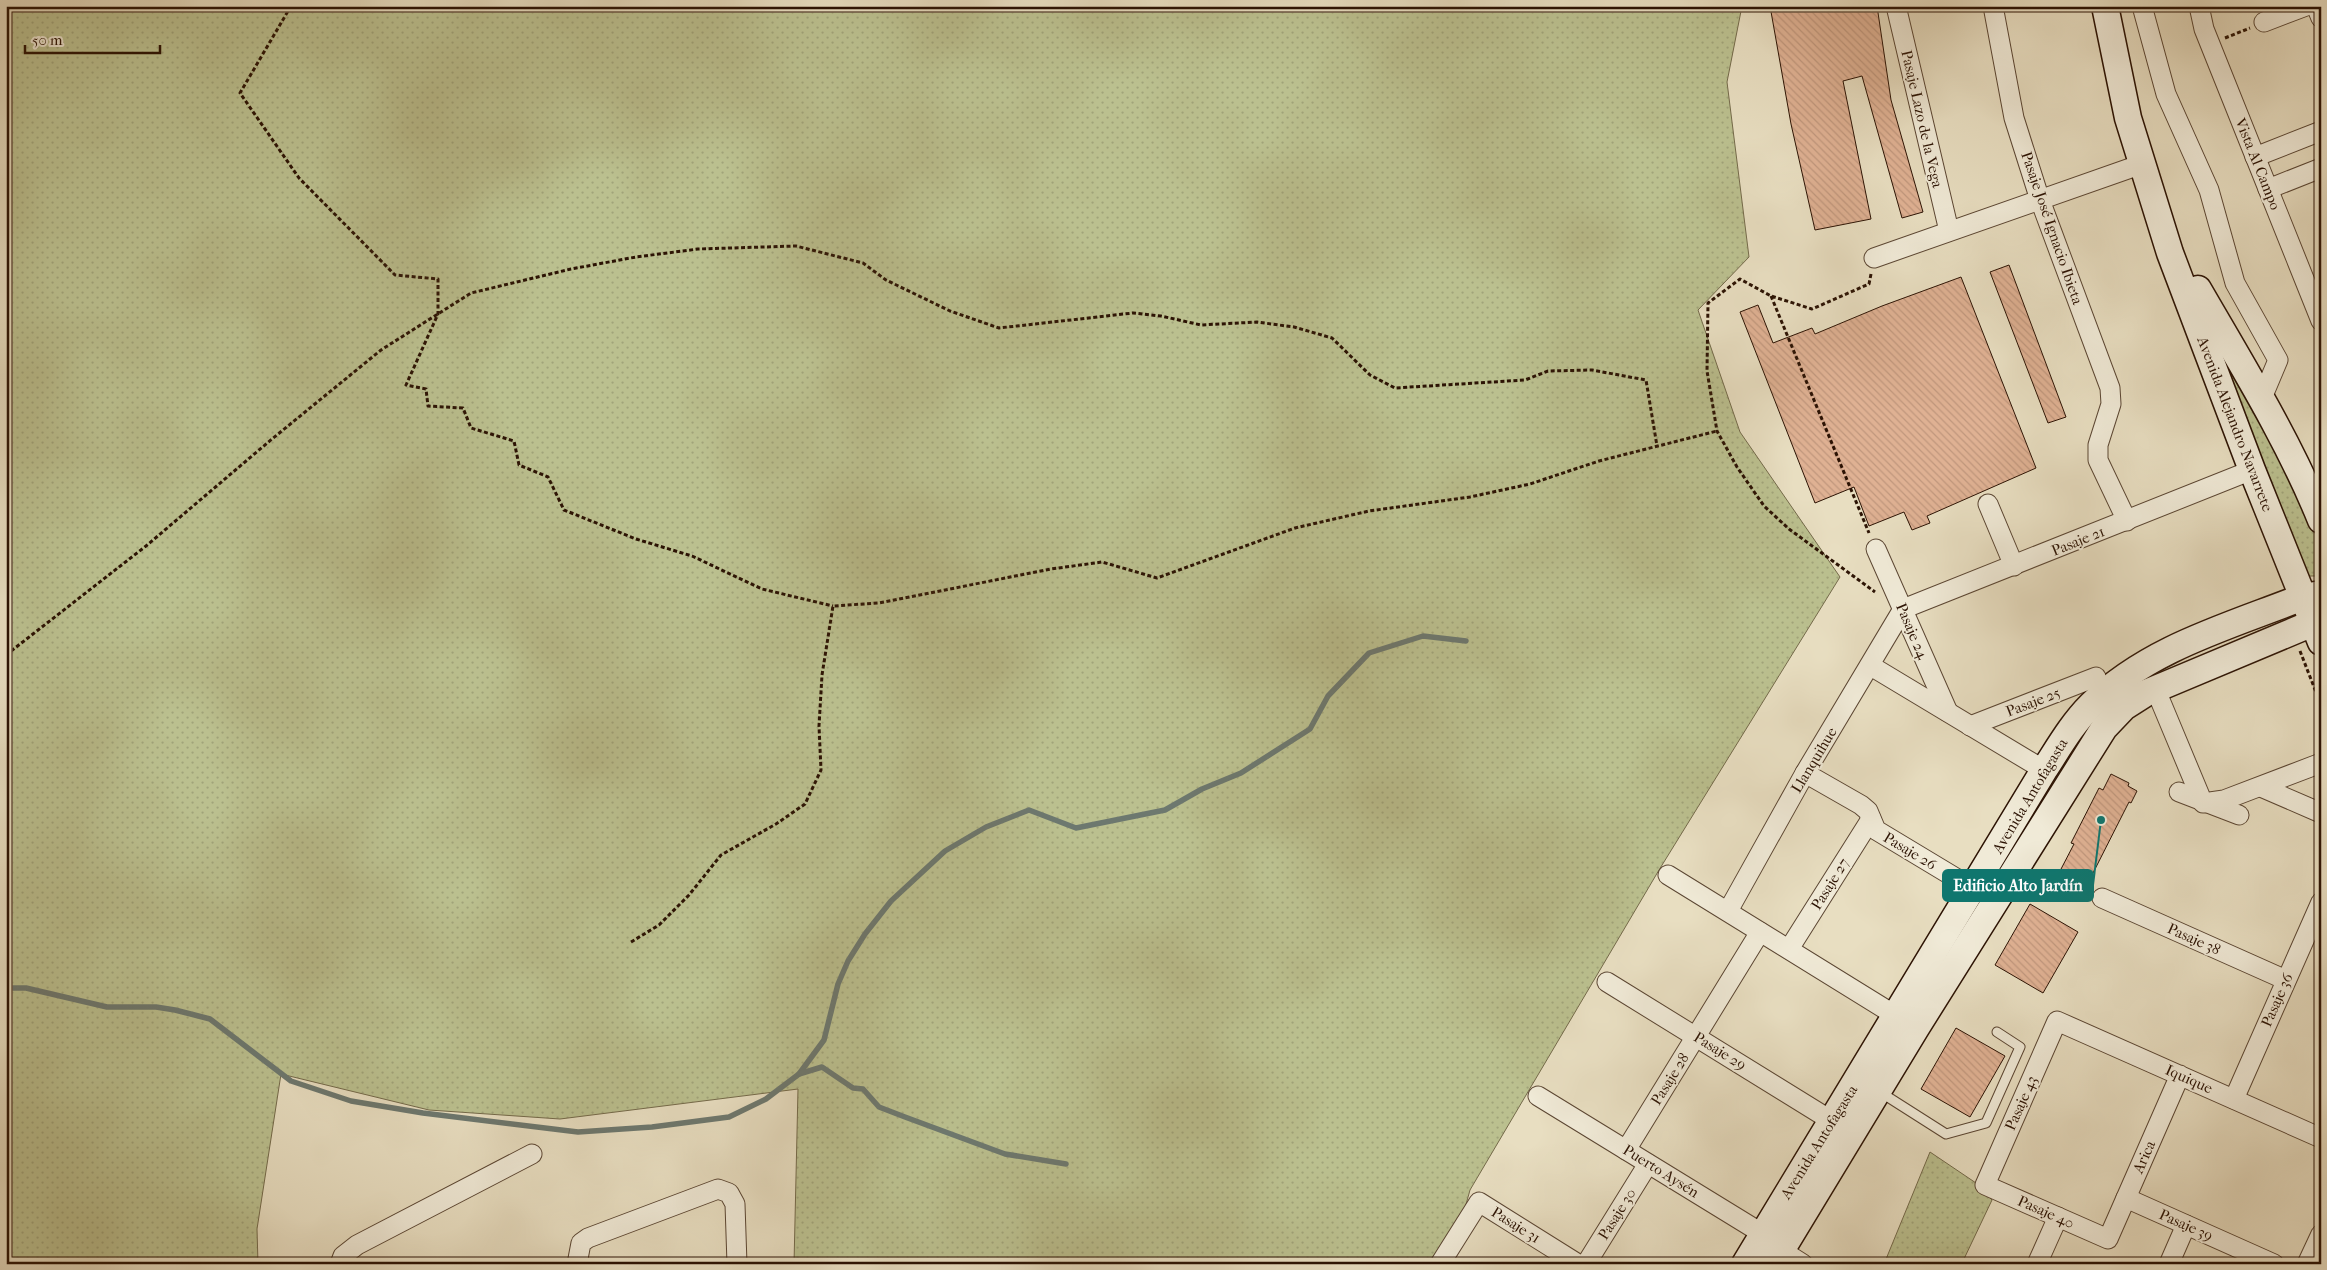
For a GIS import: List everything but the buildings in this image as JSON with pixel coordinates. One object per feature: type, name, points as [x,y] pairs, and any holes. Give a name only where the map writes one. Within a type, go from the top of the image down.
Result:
[{"type":"street","name":"Pasaje Lazo de la Vega","points":[[1896,6],[1949,231]]},
{"type":"street","name":"Pasaje José Ignacio Ibieta","points":[[1993,6],[2014,118],[2040,200],[2110,388],[2111,404],[2098,445],[2098,460],[2127,521]]},
{"type":"street","name":"Avenida Alejandro Navarrete","points":[[2105,6],[2128,118],[2170,253],[2252,470],[2312,596],[2312,628]]},
{"type":"street","points":[[2142,6],[2166,94],[2209,190],[2235,283],[2278,360],[2262,398]]},
{"type":"street","name":"Vista Al Campo","points":[[2199,6],[2204,29],[2320,317]]},
{"type":"street","points":[[2264,22],[2306,6]]},
{"type":"street","points":[[2316,6],[2321,18]]},
{"type":"street","points":[[2255,156],[2321,131]]},
{"type":"street","points":[[1874,258],[2142,164]]},
{"type":"street","points":[[2268,189],[2321,168]]},
{"type":"street","name":"Avenida Alejandro Navarrete","points":[[2156,203],[2195,284],[2262,398],[2286,443],[2321,520]]},
{"type":"street","name":"Pasaje 21","points":[[1903,609],[2252,470]]},
{"type":"street","points":[[1988,504],[2014,566]]},
{"type":"street","name":"Pasaje 24","points":[[1876,549],[1948,712]]},
{"type":"street","name":"Avenida Antofagasta","points":[[1745,1264],[1780,1253],[1878,1091],[1906,1022],[1974,889],[2044,770],[2073,725],[2090,706],[2131,672],[2163,653],[2312,596]]},
{"type":"street","name":"Llanquihue","points":[[1728,912],[1805,773],[1871,666],[1903,609]]},
{"type":"street","name":"Avenida Antofagasta","points":[[1780,1253],[1832,1121],[1906,1022],[2095,740],[2124,707],[2155,688],[2312,628]]},
{"type":"street","points":[[1871,666],[2044,770]]},
{"type":"street","name":"Pasaje 25","points":[[1970,726],[2096,677]]},
{"type":"street","points":[[2155,688],[2204,803]]},
{"type":"street","points":[[2204,803],[2224,800],[2321,763]]},
{"type":"street","name":"Pasaje 26","points":[[1805,773],[1861,805],[1868,811],[1876,830],[1974,889]]},
{"type":"street","points":[[2262,787],[2321,813]]},
{"type":"street","points":[[2179,792],[2239,815]]},
{"type":"street","name":"Pasaje 27","points":[[1789,950],[1871,820]]},
{"type":"street","points":[[1668,875],[1906,1022]]},
{"type":"street","name":"Pasaje 38","points":[[2102,898],[2286,980]]},
{"type":"street","name":"Pasaje 36","points":[[2234,1099],[2321,902]]},
{"type":"street","name":"Pasaje 28","points":[[1626,1150],[1760,932]]},
{"type":"street","name":"Pasaje 29","points":[[1607,982],[1832,1121]]},
{"type":"street","name":"Iquique","points":[[2057,1021],[2321,1138]]},
{"type":"street","name":"Pasaje 43","points":[[1985,1185],[2057,1021]]},
{"type":"street","name":"Arica","points":[[2108,1239],[2180,1075]]},
{"type":"street","name":"Puerto Aysén","points":[[1538,1096],[1648,1164],[1780,1253]]},
{"type":"street","points":[[340,1264],[343,1256],[357,1245],[532,1154]]},
{"type":"street","name":"Pasaje 30","points":[[1586,1264],[1648,1164]]},
{"type":"street","name":"Pasaje 40","points":[[1985,1185],[2108,1239]]},
{"type":"street","points":[[577,1264],[581,1243],[588,1238],[718,1188],[729,1193],[735,1204],[737,1264]]},
{"type":"street","name":"Pasaje 39","points":[[2126,1198],[2274,1264]]},
{"type":"street","name":"Pasaje 31","points":[[1440,1264],[1479,1202],[1578,1264]]},
{"type":"street","points":[[2037,1264],[2058,1217]]},
{"type":"street","points":[[2169,1264],[2186,1225]]},
{"type":"street","points":[[2307,1264],[2321,1234]]},
{"type":"lane","points":[[1878,1091],[1946,1134],[1986,1124],[2020,1047],[1997,1032]]},
{"type":"path","points":[[291,6],[240,93],[299,178],[395,274],[438,279],[438,314],[406,385],[426,389],[428,406],[463,408],[471,428],[514,441],[519,465],[548,478],[564,510],[636,539],[692,556],[762,589],[833,606],[880,604],[1050,569],[1102,562],[1157,578],[1295,528],[1369,511],[1470,497],[1530,484],[1598,461],[1717,431]]},
{"type":"path","points":[[2211,44],[2264,22]]},
{"type":"path","points":[[6,655],[146,546],[381,350],[470,293],[626,258],[698,249],[796,246],[863,263],[886,280],[950,311],[999,328],[1133,313],[1161,316],[1201,325],[1257,322],[1294,327],[1332,338],[1370,375],[1395,388],[1525,380],[1548,370],[1592,370],[1646,380],[1657,446]]},
{"type":"path","points":[[1874,258],[1869,284],[1812,309],[1771,296],[1740,279],[1708,303],[1707,372],[1717,431],[1737,467],[1764,506],[1789,529],[1863,585],[1903,609]]},
{"type":"path","points":[[1771,296],[1876,549]]},
{"type":"path","points":[[631,942],[659,925],[689,895],[721,855],[776,824],[805,804],[821,770],[819,726],[822,675],[833,606]]},
{"type":"path","points":[[2312,628],[2321,705]]},
{"type":"green space","points":[[6,6],[1742,6],[1727,82],[1749,257],[1698,310],[1740,432],[1840,577],[1659,870],[1470,1190],[1465,1208],[1430,1264],[794,1264],[798,1089],[560,1119],[429,1110],[281,1074],[257,1229],[258,1264],[6,1264]]},
{"type":"green space","points":[[2232,365],[2305,505],[2321,550],[2319,576],[2307,576],[2226,366]]},
{"type":"green space","points":[[1930,1152],[1976,1183],[1992,1200],[1963,1261],[1967,1264],[1884,1264]]},
{"type":"waterway","points":[[6,988],[26,988],[107,1007],[156,1007],[210,1019],[291,1081],[351,1101],[423,1113],[578,1132],[652,1127],[729,1117],[766,1099],[799,1074],[824,1040],[838,984],[848,961],[865,934],[891,901],[945,851],[986,827],[1029,810],[1076,828],[1165,810],[1202,789],[1241,773],[1310,729],[1328,696],[1369,653],[1423,636],[1466,641]]},
{"type":"waterway","points":[[799,1074],[822,1067],[853,1088],[863,1089],[879,1107],[1005,1154],[1066,1164]]},
{"type":"place","name":"Edificio Alto Jardín","points":[[2101,820]]}]
